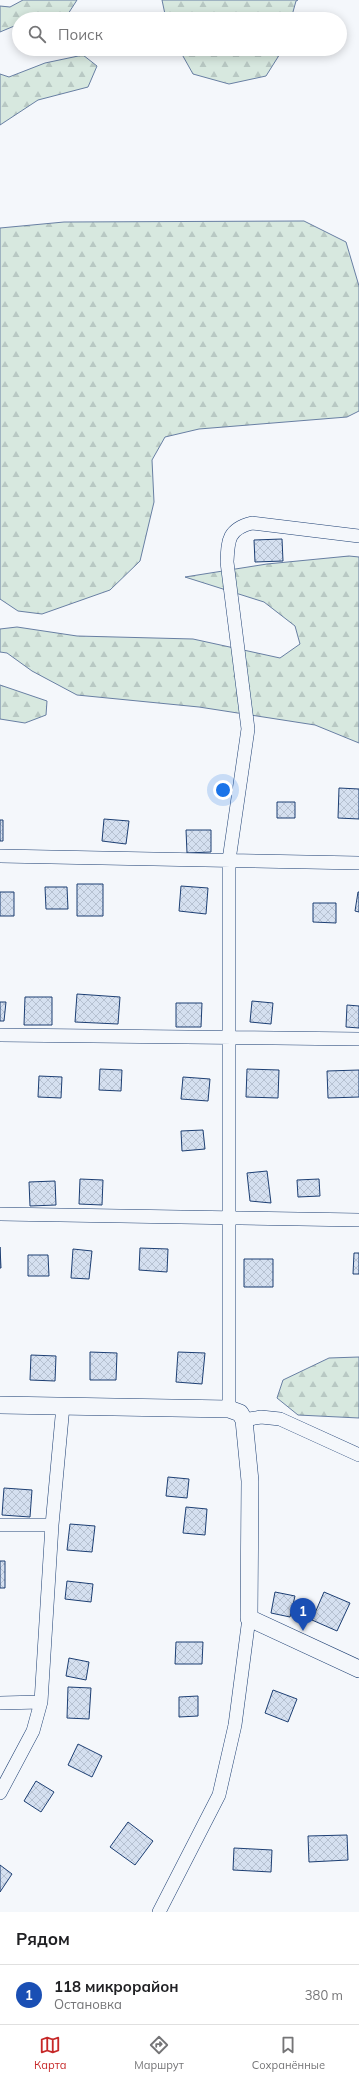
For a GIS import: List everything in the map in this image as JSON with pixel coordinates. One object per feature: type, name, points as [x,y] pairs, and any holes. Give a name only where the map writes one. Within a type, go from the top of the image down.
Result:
[{"type":"street","points":[[229,1409],[229,860],[248,729],[227,562],[228,542],[233,532],[240,526],[252,523],[359,536]]},
{"type":"street","points":[[0,856],[359,863]]},
{"type":"street","points":[[0,1035],[359,1040]]},
{"type":"street","points":[[0,1214],[359,1220]]},
{"type":"street","points":[[0,1405],[229,1409],[240,1413],[244,1420],[250,1481],[249,1618],[235,1725],[219,1795],[159,1912]]},
{"type":"street","points":[[0,1793],[33,1731],[41,1702],[52,1525],[63,1406]]},
{"type":"street","points":[[244,1420],[261,1416],[280,1420],[359,1455]]},
{"type":"street","points":[[0,1525],[52,1525]]},
{"type":"street","points":[[249,1618],[359,1669]]},
{"type":"street","points":[[0,1703],[41,1702]]},
{"type":"green space","points":[[23,0],[77,0],[69,12],[12,12],[12,27],[0,32],[0,6],[10,7]]},
{"type":"green space","points":[[162,0],[298,0],[296,1],[293,12],[165,12]]},
{"type":"green space","points":[[84,56],[97,66],[88,87],[38,100],[0,125],[0,74],[9,77],[45,63]]},
{"type":"green space","points":[[183,56],[279,56],[266,76],[229,84],[193,74]]},
{"type":"green space","points":[[304,221],[346,242],[359,286],[359,411],[347,417],[199,429],[165,437],[152,460],[154,502],[140,561],[110,590],[42,614],[18,611],[0,599],[0,228],[64,222]]},
{"type":"green space","points":[[349,556],[359,557],[359,743],[315,725],[199,707],[77,695],[32,671],[7,653],[0,652],[0,629],[17,627],[77,636],[193,639],[280,658],[300,644],[295,626],[264,602],[185,577],[267,564]]},
{"type":"green space","points":[[0,685],[47,701],[46,715],[25,723],[0,719]]},
{"type":"green space","points":[[359,1357],[359,1418],[298,1415],[277,1398],[283,1380],[329,1358]]},
{"type":"building","points":[[282,539],[283,561],[255,562],[254,540]]},
{"type":"building","points":[[339,788],[359,789],[359,819],[338,818]]},
{"type":"building","points":[[277,802],[295,802],[295,818],[277,818]]},
{"type":"building","points":[[104,819],[129,821],[126,844],[102,841]]},
{"type":"building","points":[[0,820],[3,820],[3,841],[0,841]]},
{"type":"building","points":[[186,830],[211,830],[211,852],[187,853]]},
{"type":"building","points":[[77,884],[103,884],[103,916],[77,916]]},
{"type":"building","points":[[181,886],[208,888],[206,914],[179,911]]},
{"type":"building","points":[[45,887],[67,887],[68,909],[46,909]]},
{"type":"building","points":[[0,892],[14,892],[14,916],[0,916]]},
{"type":"building","points":[[359,892],[359,912],[355,911]]},
{"type":"building","points":[[313,903],[336,903],[336,923],[313,922]]},
{"type":"building","points":[[77,994],[120,997],[118,1024],[75,1022]]},
{"type":"building","points":[[25,997],[52,997],[52,1025],[24,1025]]},
{"type":"building","points":[[252,1001],[273,1003],[271,1024],[250,1022]]},
{"type":"building","points":[[0,1002],[6,1002],[4,1021],[0,1021]]},
{"type":"building","points":[[176,1003],[202,1003],[201,1027],[176,1027]]},
{"type":"building","points":[[347,1005],[359,1006],[359,1028],[346,1027]]},
{"type":"building","points":[[100,1069],[122,1070],[121,1091],[99,1090]]},
{"type":"building","points":[[247,1069],[279,1070],[278,1098],[246,1097]]},
{"type":"building","points":[[359,1070],[359,1097],[328,1098],[327,1071]]},
{"type":"building","points":[[39,1076],[62,1077],[61,1098],[38,1097]]},
{"type":"building","points":[[183,1077],[210,1079],[208,1101],[181,1099]]},
{"type":"building","points":[[203,1130],[205,1149],[182,1151],[181,1131]]},
{"type":"building","points":[[267,1171],[271,1203],[250,1201],[247,1173]]},
{"type":"building","points":[[80,1179],[103,1180],[102,1205],[79,1204]]},
{"type":"building","points":[[319,1179],[320,1196],[298,1197],[297,1180]]},
{"type":"building","points":[[55,1181],[56,1205],[30,1206],[29,1182]]},
{"type":"building","points":[[0,1247],[1,1268],[0,1268]]},
{"type":"building","points":[[140,1248],[168,1249],[167,1272],[139,1270]]},
{"type":"building","points":[[73,1249],[92,1251],[89,1279],[71,1278]]},
{"type":"building","points":[[354,1253],[359,1253],[359,1274],[353,1274]]},
{"type":"building","points":[[28,1255],[48,1255],[49,1276],[28,1276]]},
{"type":"building","points":[[244,1259],[273,1259],[273,1287],[244,1287]]},
{"type":"building","points":[[90,1352],[117,1353],[116,1380],[90,1380]]},
{"type":"building","points":[[178,1352],[205,1353],[202,1384],[176,1382]]},
{"type":"building","points":[[31,1355],[56,1356],[55,1381],[30,1380]]},
{"type":"building","points":[[168,1477],[189,1479],[187,1498],[166,1496]]},
{"type":"building","points":[[4,1488],[32,1490],[30,1517],[2,1515]]},
{"type":"building","points":[[186,1507],[207,1509],[205,1535],[183,1533]]},
{"type":"building","points":[[70,1524],[95,1526],[92,1552],[67,1550]]},
{"type":"building","points":[[0,1561],[5,1561],[5,1588],[0,1588]]},
{"type":"building","points":[[67,1581],[93,1584],[91,1602],[65,1599]]},
{"type":"building","points":[[275,1592],[295,1596],[290,1617],[271,1613]]},
{"type":"building","points":[[324,1592],[350,1603],[337,1631],[312,1620]]},
{"type":"building","points":[[176,1642],[203,1642],[202,1664],[175,1664]]},
{"type":"building","points":[[69,1658],[89,1662],[86,1680],[66,1676]]},
{"type":"building","points":[[68,1687],[91,1688],[89,1719],[67,1718]]},
{"type":"building","points":[[273,1690],[297,1699],[288,1722],[265,1713]]},
{"type":"building","points":[[198,1696],[198,1716],[179,1717],[179,1697]]},
{"type":"building","points":[[78,1744],[102,1756],[92,1777],[68,1765]]},
{"type":"building","points":[[36,1781],[54,1792],[41,1812],[24,1801]]},
{"type":"building","points":[[128,1822],[153,1841],[135,1865],[110,1847]]},
{"type":"building","points":[[347,1835],[348,1860],[309,1862],[308,1836]]},
{"type":"building","points":[[234,1848],[272,1850],[271,1872],[233,1870]]},
{"type":"building","points":[[0,1865],[12,1874],[0,1892]]},
{"type":"place","name":"118 микрорайон","points":[[303,1631]]}]
